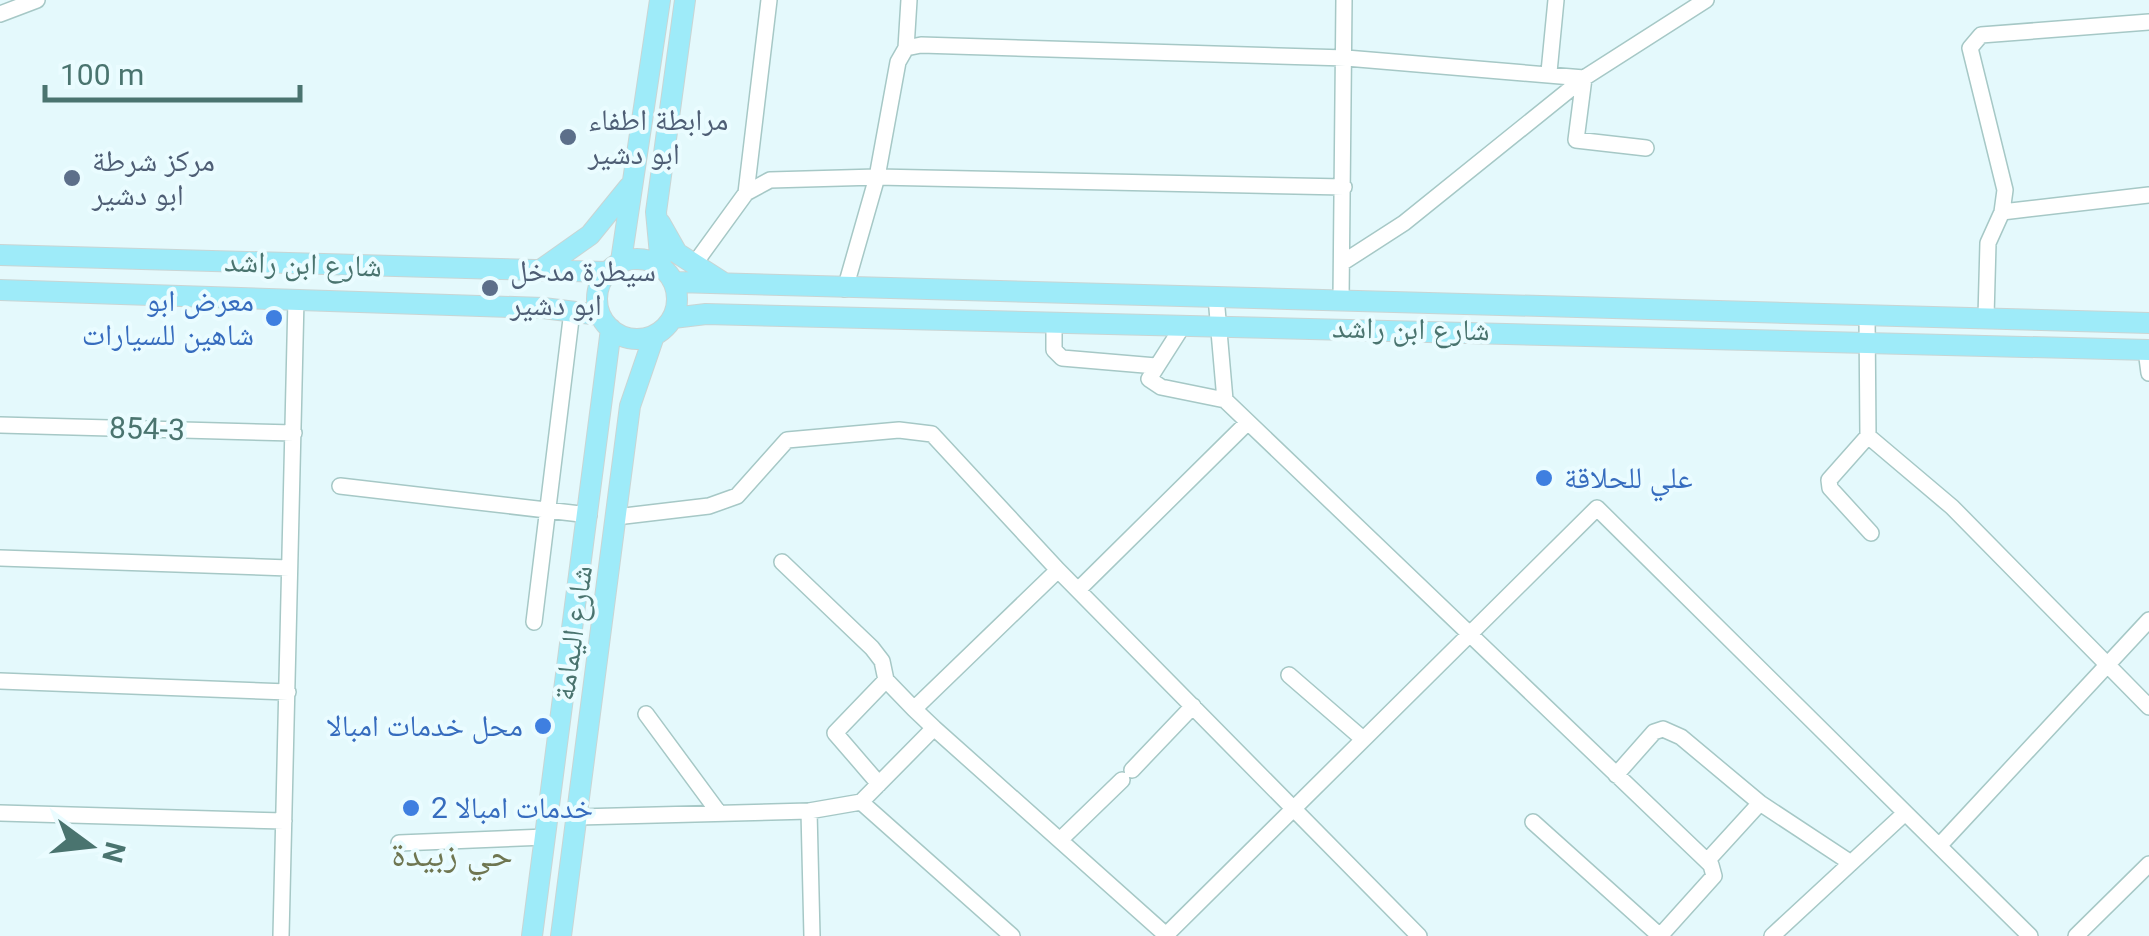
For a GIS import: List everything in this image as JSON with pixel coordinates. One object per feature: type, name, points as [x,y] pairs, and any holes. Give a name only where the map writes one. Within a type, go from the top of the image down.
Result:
[{"type":"main road","points":[[614,267],[642,258],[661,265],[675,282],[678,300],[673,318],[654,336],[636,339],[606,322],[597,297],[614,267],[637,166],[660,0]]},
{"type":"main road","points":[[661,265],[656,212],[685,0]]},
{"type":"main road","points":[[539,272],[608,217],[637,166]]},
{"type":"main road","points":[[656,212],[667,242],[693,266],[730,286]]},
{"type":"main road","name":"شارع ابن راشد","points":[[0,254],[539,272],[614,267]]},
{"type":"main road","name":"شارع ابن راشد","points":[[675,282],[2149,323]]},
{"type":"main road","name":"شارع ابن راشد","points":[[0,290],[572,311],[606,322]]},
{"type":"main road","name":"شارع ابن راشد","points":[[673,318],[706,314],[1217,324],[2147,350]]},
{"type":"main road","name":"شارع اليمامة","points":[[532,936],[589,515],[606,322]]},
{"type":"main road","name":"شارع اليمامة","points":[[561,936],[630,406],[654,336]]},
{"type":"street","points":[[0,14],[37,0]]},
{"type":"street","points":[[746,193],[768,0]]},
{"type":"street","points":[[845,288],[877,178],[898,62],[906,48],[909,0]]},
{"type":"street","points":[[1341,299],[1344,0]]},
{"type":"street","points":[[1549,72],[1556,0]]},
{"type":"street","points":[[1342,264],[1404,223],[1584,78],[1706,0]]},
{"type":"street","points":[[1986,318],[1988,243],[2002,212],[2006,190],[1970,48],[1974,40],[1981,35],[2149,22]]},
{"type":"street","points":[[906,48],[921,44],[1346,58],[1549,72],[1584,78]]},
{"type":"street","points":[[1584,78],[1573,137],[1646,148]]},
{"type":"street","points":[[693,266],[746,193],[770,180],[877,178],[1344,188]]},
{"type":"street","points":[[2002,212],[2149,195]]},
{"type":"street","points":[[1216,297],[1225,400]]},
{"type":"street","points":[[281,936],[296,298]]},
{"type":"street","points":[[534,622],[572,311]]},
{"type":"street","points":[[1868,316],[1868,436],[1830,480],[1830,488],[1871,533]]},
{"type":"street","points":[[1054,321],[1054,350],[1062,358],[1156,366]]},
{"type":"street","points":[[1184,324],[1149,378],[1154,384],[1225,400],[1707,861],[1714,876],[1660,936],[1533,822]]},
{"type":"street","points":[[2147,350],[2149,372]]},
{"type":"street","points":[[1078,590],[1248,422]]},
{"type":"street","name":"854-3","points":[[0,425],[294,433]]},
{"type":"street","points":[[616,517],[709,506],[737,496],[788,440],[899,430],[932,434],[1058,570],[1419,936]]},
{"type":"street","points":[[1868,436],[1952,507],[2149,708]]},
{"type":"street","points":[[340,486],[589,515]]},
{"type":"street","points":[[782,562],[872,648],[882,661],[886,680],[914,709],[1165,936],[1597,508],[2030,936]]},
{"type":"street","points":[[0,558],[289,568]]},
{"type":"street","points":[[914,709],[1058,570]]},
{"type":"street","points":[[1939,846],[2149,620]]},
{"type":"street","points":[[1289,674],[1363,739]]},
{"type":"street","points":[[879,784],[835,733],[886,680]]},
{"type":"street","points":[[0,681],[288,692]]},
{"type":"street","points":[[1060,840],[1194,706]]},
{"type":"street","points":[[646,714],[718,813]]},
{"type":"street","points":[[578,817],[810,811],[862,802],[934,728]]},
{"type":"street","points":[[1616,776],[1654,732],[1663,729],[1682,737],[1760,803],[1851,863]]},
{"type":"street","points":[[862,802],[1012,936]]},
{"type":"street","points":[[1707,861],[1760,803]]},
{"type":"street","points":[[810,811],[812,936]]},
{"type":"street","points":[[0,813],[284,821]]},
{"type":"street","points":[[1772,936],[1906,813]]},
{"type":"street","points":[[399,843],[546,837]]},
{"type":"street","points":[[2076,936],[2149,864]]},
{"type":"place","name":"مرابطة اطفاء ابو دشير","points":[[568,137]]},
{"type":"place","name":"مركز شرطة ابو دشير","points":[[72,178]]},
{"type":"place","name":"سيطرة مدخل ابو دشير","points":[[490,288]]},
{"type":"place","name":"معرض ابو شاهين للسيارات","points":[[274,318]]},
{"type":"place","name":"علي للحلاقة","points":[[1544,478]]},
{"type":"place","name":"محل خدمات امبالا","points":[[543,726]]},
{"type":"place","name":"خدمات امبالا 2","points":[[411,808]]},
{"type":"district","name":"حي زبيدة","points":[[452,854]]}]
